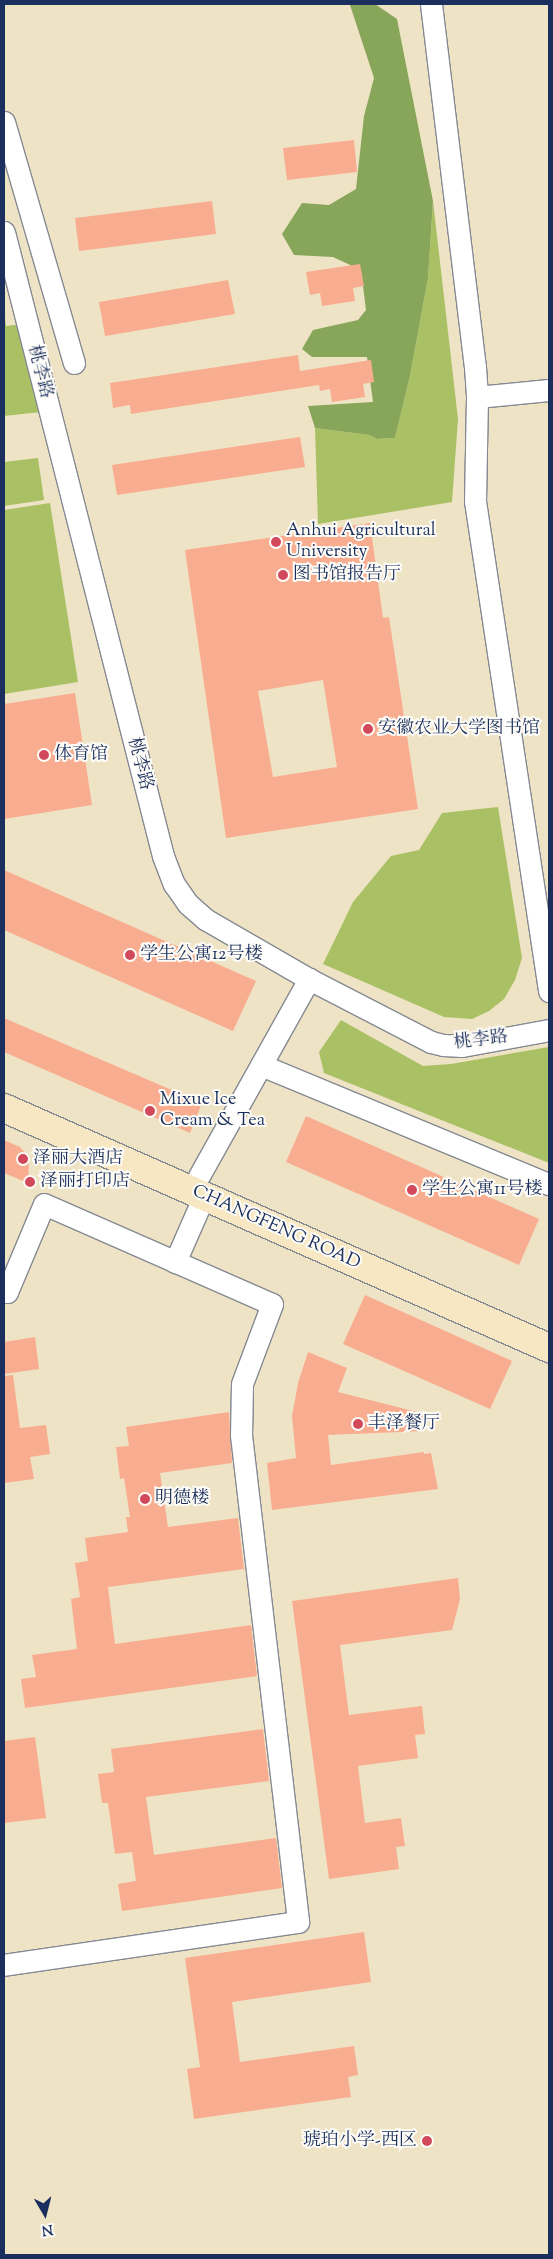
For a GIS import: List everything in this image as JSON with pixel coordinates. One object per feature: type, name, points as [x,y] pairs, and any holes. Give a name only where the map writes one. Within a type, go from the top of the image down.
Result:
[{"type":"main road","name":"CHANGFENG ROAD","points":[[4,1091],[201,1186],[549,1348]]},
{"type":"main road","name":"CHANGFENG ROAD","points":[[4,1108],[549,1328]]},
{"type":"street","points":[[431,4],[477,397],[475,501],[549,991]]},
{"type":"street","points":[[4,122],[74,363]]},
{"type":"street","name":"桃李路","points":[[4,232],[163,856],[174,884],[188,904],[205,919],[308,978],[421,1037],[443,1045],[462,1046],[549,1030]]},
{"type":"street","points":[[477,397],[549,390]]},
{"type":"street","points":[[175,1262],[201,1186],[261,1065],[308,978]]},
{"type":"street","points":[[261,1065],[549,1184]]},
{"type":"street","points":[[4,1292],[7,1292],[44,1204],[272,1304],[242,1384],[240,1435],[298,1922],[4,1964]]},
{"type":"green space","points":[[346,4],[375,4],[397,19],[433,201],[428,278],[410,376],[395,438],[377,439],[369,435],[315,428],[308,406],[373,402],[367,357],[312,357],[302,349],[313,330],[358,320],[366,310],[361,270],[333,257],[294,255],[282,234],[302,203],[329,205],[356,189],[364,116],[374,78],[350,5]]},
{"type":"green space","points":[[433,201],[458,419],[452,502],[318,524],[315,428],[369,435],[377,439],[395,438],[410,376],[428,278]]},
{"type":"green space","points":[[4,308],[6,326],[31,323],[41,412],[4,416]]},
{"type":"green space","points":[[38,458],[44,500],[4,506],[4,462]]},
{"type":"green space","points":[[50,503],[78,682],[4,694],[4,510]]},
{"type":"green space","points":[[498,807],[522,958],[515,980],[504,999],[489,1011],[472,1019],[444,1017],[323,964],[353,902],[391,856],[419,850],[442,813]]},
{"type":"green space","points":[[341,1020],[423,1066],[451,1064],[549,1047],[549,1163],[324,1073],[319,1052]]},
{"type":"building","points":[[354,140],[357,172],[287,180],[283,148]]},
{"type":"building","points":[[212,201],[216,234],[79,251],[75,218]]},
{"type":"building","points":[[360,264],[364,286],[353,288],[355,301],[322,306],[320,293],[310,295],[306,272]]},
{"type":"building","points":[[228,280],[235,314],[105,336],[99,302]]},
{"type":"building","points":[[298,355],[300,371],[371,360],[374,382],[363,384],[365,397],[332,402],[330,389],[320,391],[319,385],[131,414],[130,405],[113,408],[110,383]]},
{"type":"building","points":[[300,437],[305,467],[117,495],[112,465]]},
{"type":"building","name":"安徽农业大学图书馆","points":[[370,523],[383,618],[389,617],[418,809],[226,838],[185,550]],"holes":[[[323,680],[337,767],[273,777],[258,691]]]},
{"type":"building","name":"体育馆","points":[[75,693],[92,805],[4,819],[4,704]]},
{"type":"building","name":"学生公寓12号楼","points":[[4,870],[256,981],[233,1031],[4,930]]},
{"type":"building","points":[[4,1018],[202,1103],[190,1133],[4,1052]]},
{"type":"building","name":"学生公寓11号楼","points":[[306,1116],[539,1219],[519,1265],[286,1162]]},
{"type":"building","name":"泽丽大酒店","points":[[4,1140],[20,1147],[26,1154],[29,1162],[28,1183],[4,1173]]},
{"type":"building","points":[[365,1295],[512,1361],[490,1409],[343,1344]]},
{"type":"building","points":[[35,1337],[39,1369],[4,1374],[4,1342]]},
{"type":"building","name":"丰泽餐厅","points":[[308,1352],[347,1368],[338,1392],[425,1414],[424,1431],[328,1435],[331,1465],[424,1452],[424,1454],[431,1453],[438,1489],[272,1510],[267,1463],[296,1458],[292,1416],[298,1383]]},
{"type":"building","points":[[13,1375],[20,1428],[46,1425],[50,1454],[30,1457],[34,1479],[4,1483],[4,1376]]},
{"type":"building","points":[[229,1412],[232,1463],[160,1473],[168,1527],[238,1518],[244,1569],[108,1587],[115,1644],[251,1625],[257,1676],[25,1708],[21,1679],[36,1677],[32,1655],[77,1649],[71,1599],[80,1597],[75,1563],[88,1561],[85,1538],[128,1532],[126,1517],[130,1517],[124,1478],[120,1479],[116,1447],[129,1446],[126,1427]]},
{"type":"building","points":[[458,1578],[460,1599],[452,1630],[340,1645],[349,1715],[422,1706],[425,1734],[415,1735],[418,1758],[358,1766],[365,1823],[401,1818],[405,1846],[396,1847],[399,1869],[329,1879],[292,1601]]},
{"type":"building","points":[[263,1729],[269,1781],[146,1797],[154,1855],[276,1838],[282,1888],[122,1911],[118,1884],[136,1881],[132,1852],[115,1854],[108,1803],[102,1803],[98,1774],[114,1772],[111,1749]]},
{"type":"building","points":[[35,1737],[46,1818],[4,1823],[4,1741]]},
{"type":"building","points":[[364,1932],[371,1982],[232,2002],[240,2062],[354,2046],[358,2075],[348,2077],[351,2097],[194,2119],[187,2069],[200,2067],[185,1958]]},
{"type":"place","name":"Anhui Agricultural University","points":[[276,542]]},
{"type":"place","name":"图书馆报告厅","points":[[283,575]]},
{"type":"place","name":"安徽农业大学图书馆","points":[[368,729]]},
{"type":"place","name":"体育馆","points":[[44,755]]},
{"type":"place","name":"学生公寓12号楼","points":[[130,955]]},
{"type":"place","name":"Mixue Ice Cream & Tea","points":[[150,1111]]},
{"type":"place","name":"泽丽大酒店","points":[[23,1159]]},
{"type":"place","name":"泽丽打印店","points":[[30,1182]]},
{"type":"place","name":"学生公寓11号楼","points":[[412,1190]]},
{"type":"place","name":"丰泽餐厅","points":[[358,1424]]},
{"type":"place","name":"明德楼","points":[[145,1499]]},
{"type":"place","name":"琥珀小学-西区","points":[[427,2141]]}]
